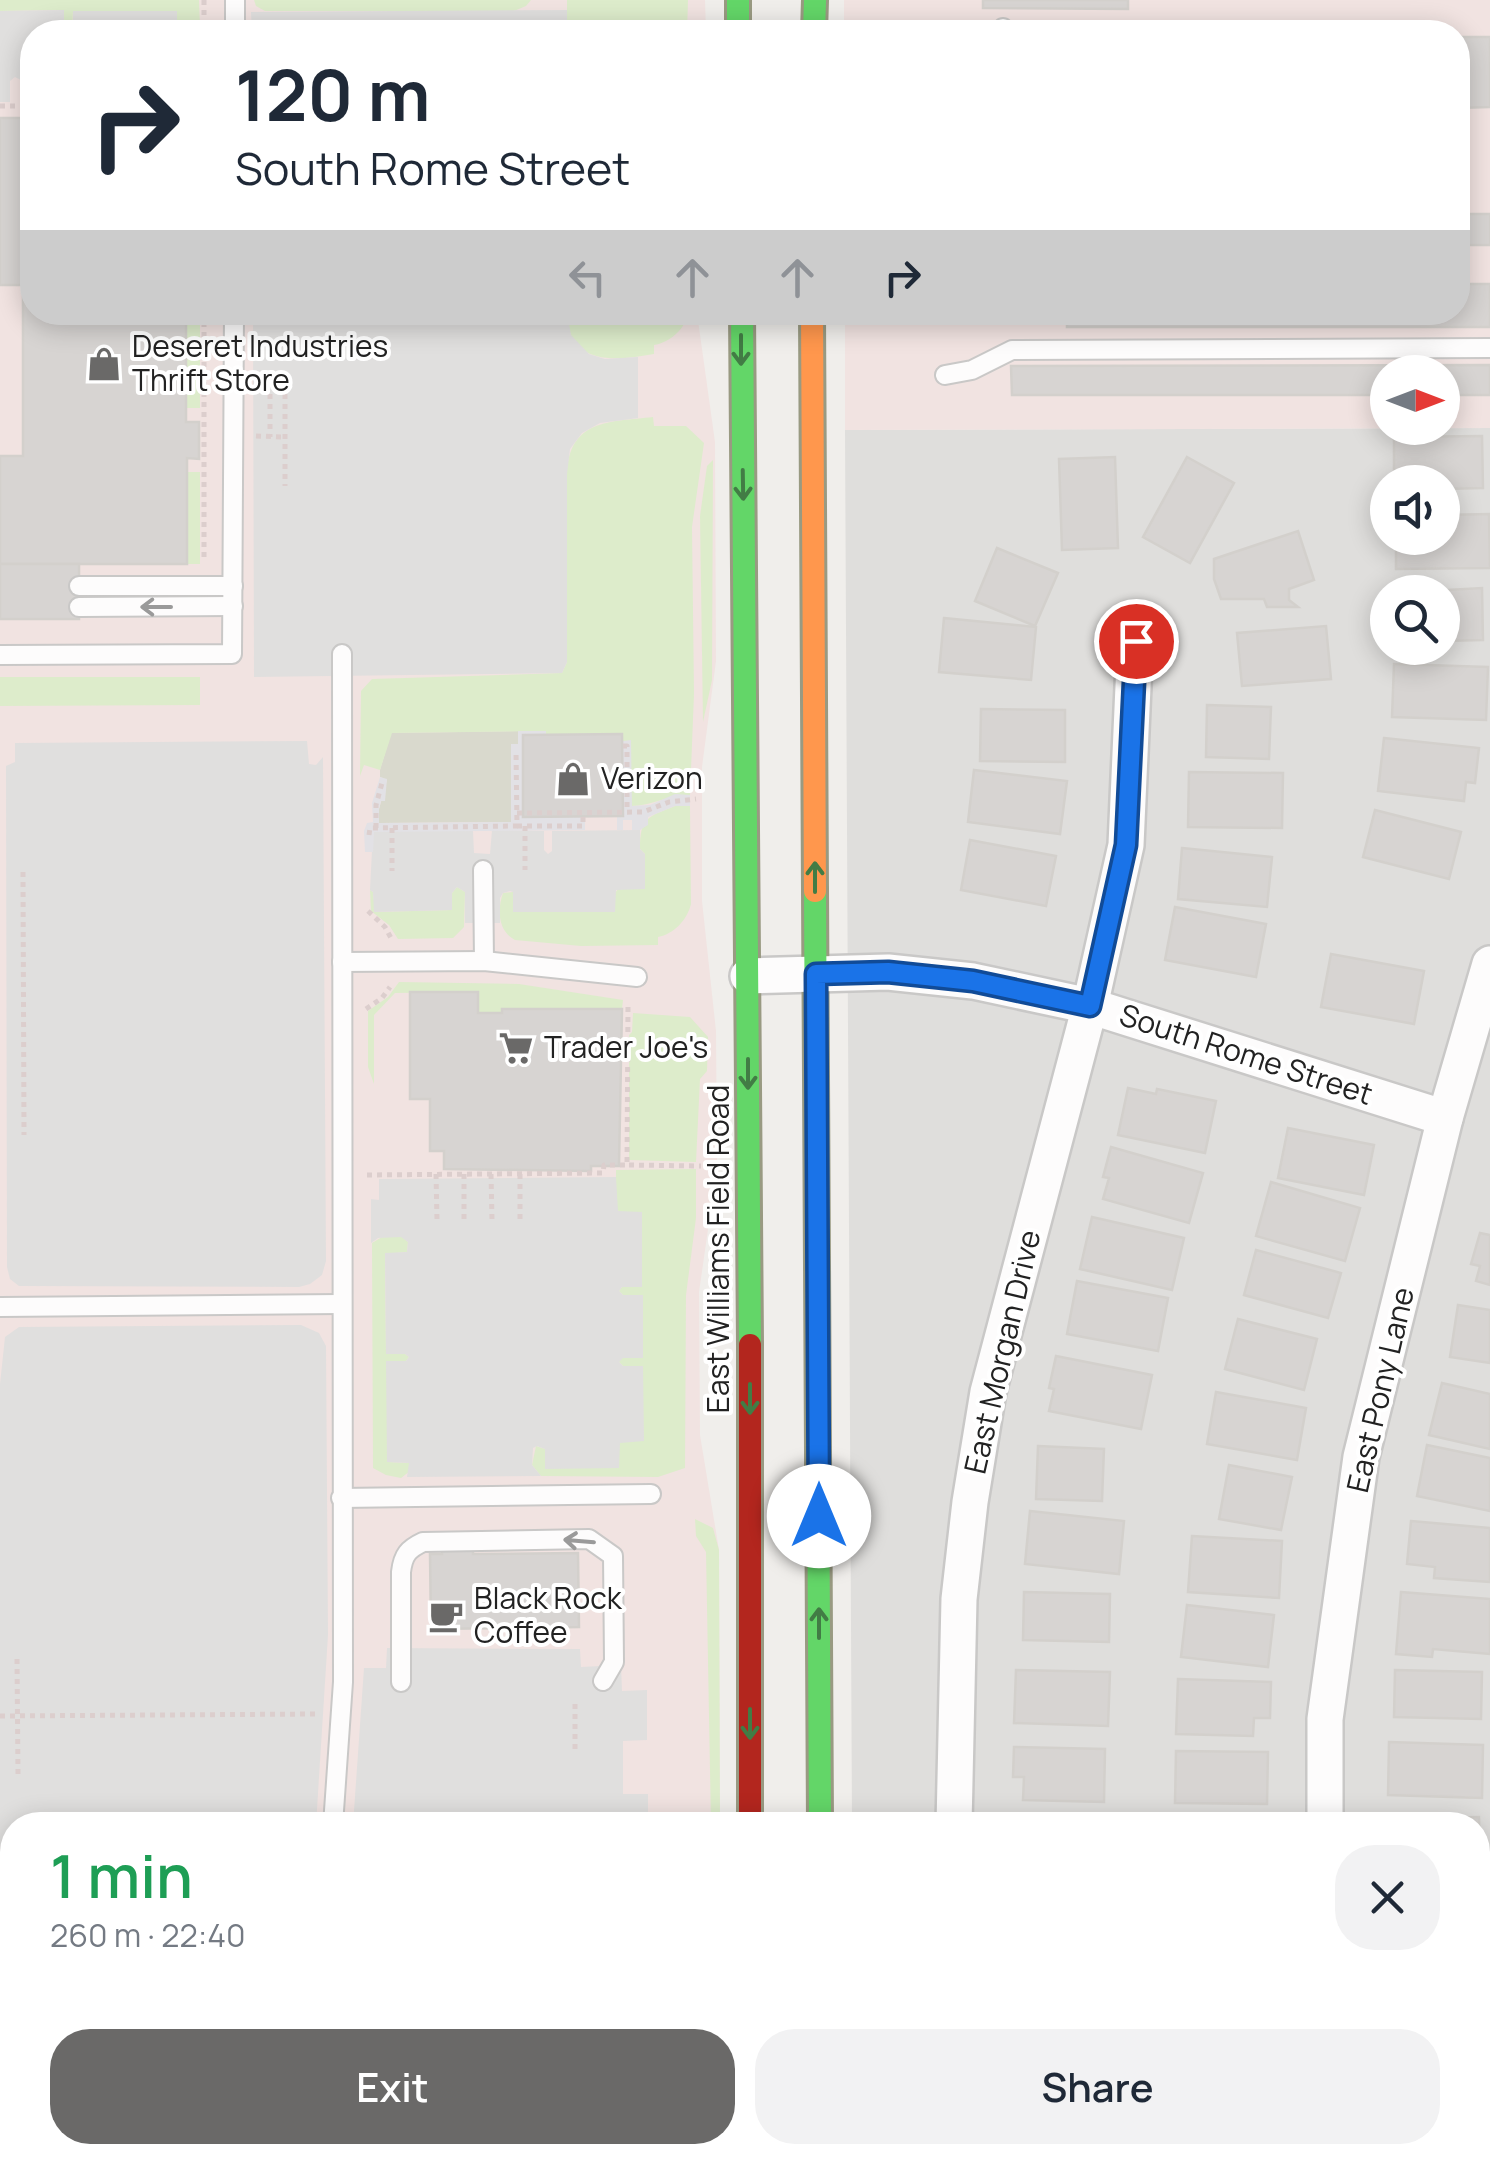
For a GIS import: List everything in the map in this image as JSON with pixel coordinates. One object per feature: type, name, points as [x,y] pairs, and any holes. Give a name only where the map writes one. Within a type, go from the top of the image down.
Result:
[{"type":"main road","name":"East Williams Field Road","points":[[743,325],[750,386],[750,1812]]},
{"type":"main road","points":[[810,325],[803,380],[816,974],[820,1812]]},
{"type":"street","name":"East Morgan Drive","points":[[954,1812],[959,1599],[970,1502],[988,1392],[1090,1006],[1126,845],[1136,641]]},
{"type":"street","name":"East Pony Lane","points":[[1326,1812],[1326,1719],[1361,1457],[1445,1118],[1490,964]]},
{"type":"street","name":"South Rome Street","points":[[748,976],[888,972],[973,981],[1090,1006],[1445,1118]]},
{"type":"lane","points":[[0,656],[232,654],[234,325]]},
{"type":"lane","points":[[945,375],[972,370],[1012,350],[1490,348]]},
{"type":"lane","points":[[79,586],[233,586]]},
{"type":"lane","points":[[79,608],[233,606]]},
{"type":"lane","points":[[334,1812],[342,1714],[342,654]]},
{"type":"lane","points":[[483,870],[484,961]]},
{"type":"lane","points":[[342,962],[484,961],[636,978]]},
{"type":"lane","points":[[0,1307],[341,1304]]},
{"type":"lane","points":[[342,1498],[651,1494]]},
{"type":"lane","points":[[401,1682],[400,1572],[402,1558],[411,1548],[423,1542],[588,1538],[613,1556],[614,1662],[603,1681]]},
{"type":"path","points":[[204,0],[204,17]]},
{"type":"path","points":[[204,325],[204,560]]},
{"type":"path","points":[[270,394],[270,437]]},
{"type":"path","points":[[285,394],[285,486]]},
{"type":"path","points":[[256,436],[285,437]]},
{"type":"path","points":[[623,746],[628,746],[628,812]]},
{"type":"path","points":[[516,750],[517,813],[525,870]]},
{"type":"path","points":[[376,828],[376,805],[382,783]]},
{"type":"path","points":[[517,813],[655,810],[669,802],[696,799]]},
{"type":"path","points":[[369,853],[370,828],[583,826],[583,812]]},
{"type":"path","points":[[392,828],[392,871]]},
{"type":"path","points":[[23,872],[24,1135]]},
{"type":"path","points":[[367,896],[369,915],[385,926],[391,938]]},
{"type":"path","points":[[366,1009],[386,994],[393,981]]},
{"type":"path","points":[[627,1165],[628,1007]]},
{"type":"path","points":[[367,1175],[603,1173],[604,1165],[701,1166]]},
{"type":"path","points":[[436,1174],[437,1220]]},
{"type":"path","points":[[464,1174],[464,1220]]},
{"type":"path","points":[[492,1174],[492,1220]]},
{"type":"path","points":[[520,1174],[520,1220]]},
{"type":"path","points":[[17,1660],[18,1774]]},
{"type":"path","points":[[576,1704],[576,1750]]},
{"type":"path","points":[[0,1716],[342,1714]]},
{"type":"shaded area","points":[[0,0],[705,0],[706,20],[20,20],[20,325],[699,325],[715,442],[716,661],[702,767],[702,901],[716,1031],[717,1167],[699,1292],[700,1435],[719,1550],[720,1812],[0,1812]]},
{"type":"shaded area","points":[[844,0],[1490,0],[1490,428],[1460,428],[1460,355],[1370,355],[1370,428],[845,430],[845,325],[1470,325],[1470,20],[844,20]]},
{"type":"shaded area","points":[[64,10],[64,20],[20,20],[20,80],[15,77],[10,81],[10,102],[0,102],[0,11]]},
{"type":"shaded area","points":[[567,10],[567,20],[251,20],[251,12]]},
{"type":"shaded area","points":[[73,11],[177,11],[177,20],[73,20]]},
{"type":"shaded area","points":[[253,325],[569,325],[571,335],[589,354],[605,359],[638,357],[638,418],[600,423],[582,433],[570,449],[567,662],[562,673],[254,677]]},
{"type":"shaded area","points":[[1370,428],[1370,445],[1460,445],[1460,428],[1490,428],[1490,1812],[852,1812],[845,430]]},
{"type":"shaded area","points":[[518,731],[518,744],[511,745],[511,822],[379,823],[387,780],[380,777],[380,770],[391,733]]},
{"type":"shaded area","points":[[518,731],[546,731],[546,735],[523,735],[524,816],[585,816],[585,830],[374,832],[373,852],[365,852],[364,831],[367,823],[373,822],[372,803],[380,777],[387,779],[379,823],[511,822],[511,744],[518,744]]},
{"type":"shaded area","points":[[631,740],[632,806],[650,805],[675,794],[690,795],[690,806],[675,806],[648,817],[648,825],[640,830],[632,830],[632,820],[623,820],[623,830],[617,830],[617,816],[623,815],[623,741]]},
{"type":"shaded area","points":[[307,741],[309,764],[316,765],[323,757],[326,1261],[322,1275],[299,1287],[19,1286],[10,1279],[7,1267],[6,766],[15,762],[15,743]]},
{"type":"shaded area","points":[[492,830],[544,831],[544,850],[548,854],[552,851],[552,831],[640,830],[645,889],[616,890],[615,912],[513,912],[510,891],[500,898],[500,923],[465,923],[465,892],[457,887],[452,893],[452,910],[374,912],[370,890],[373,831],[473,831],[474,853],[490,854]]},
{"type":"shaded area","points":[[616,1177],[618,1211],[642,1212],[642,1287],[622,1287],[619,1291],[623,1295],[643,1295],[643,1358],[623,1358],[619,1362],[623,1366],[643,1366],[644,1441],[620,1443],[619,1468],[545,1469],[545,1449],[537,1446],[533,1448],[532,1465],[541,1476],[407,1477],[409,1463],[387,1462],[386,1361],[406,1361],[409,1357],[386,1354],[385,1253],[407,1252],[408,1242],[401,1237],[378,1238],[371,1243],[371,1199],[379,1200],[379,1179]]},
{"type":"shaded area","points":[[301,1325],[319,1333],[326,1346],[328,1635],[317,1812],[0,1812],[0,1384],[5,1337],[19,1327]]},
{"type":"shaded area","points":[[387,1648],[580,1649],[581,1667],[621,1665],[622,1691],[647,1690],[647,1740],[623,1741],[623,1794],[648,1794],[648,1812],[354,1812],[364,1668],[386,1668]]},
{"type":"green space","points":[[0,0],[199,0],[200,20],[177,20],[177,12],[73,11],[73,20],[64,20],[64,10],[0,11]]},
{"type":"green space","points":[[254,0],[531,0],[514,11],[265,11]]},
{"type":"green space","points":[[567,0],[688,0],[687,20],[567,20]]},
{"type":"green space","points":[[186,325],[200,325],[200,408],[186,408]]},
{"type":"green space","points":[[568,325],[683,325],[666,341],[654,345],[654,354],[624,358],[585,351]]},
{"type":"green space","points":[[653,417],[654,426],[686,426],[704,443],[692,527],[694,694],[690,795],[631,806],[631,741],[623,741],[622,734],[392,733],[380,770],[364,765],[360,776],[361,691],[372,679],[562,673],[567,662],[570,456],[575,443],[595,427]]},
{"type":"green space","points":[[713,460],[712,680],[703,722],[700,516],[707,466]]},
{"type":"green space","points":[[187,472],[200,472],[200,564],[187,564]]},
{"type":"green space","points":[[0,677],[200,677],[200,705],[0,706]]},
{"type":"green space","points":[[675,806],[690,806],[691,904],[679,925],[658,937],[658,945],[581,946],[515,940],[505,931],[500,913],[503,893],[513,892],[513,911],[615,893],[618,889],[644,889],[645,854],[640,849],[644,825],[652,816]]},
{"type":"green space","points":[[457,887],[465,892],[464,927],[453,938],[398,939],[389,925],[371,911],[370,890],[375,912],[451,910],[452,893]]},
{"type":"green space","points":[[399,982],[519,984],[623,1000],[622,1009],[503,1009],[502,1013],[478,1013],[478,992],[395,993],[374,1015],[374,1084],[368,1067],[368,1011],[388,997]]},
{"type":"green space","points":[[633,1013],[690,1017],[708,1037],[707,1071],[700,1079],[696,1162],[629,1160],[629,1035]]},
{"type":"green space","points":[[696,1169],[696,1218],[686,1295],[685,1468],[658,1477],[541,1476],[532,1465],[536,1446],[545,1449],[545,1468],[619,1467],[619,1444],[642,1366],[623,1366],[619,1362],[642,1295],[623,1295],[619,1291],[622,1287],[641,1287],[641,1212],[616,1209],[616,1170]]},
{"type":"green space","points":[[382,1237],[402,1237],[408,1242],[407,1252],[385,1254],[386,1353],[409,1357],[406,1361],[387,1361],[388,1462],[409,1463],[410,1471],[401,1478],[373,1468],[372,1243]]},
{"type":"green space","points":[[695,1519],[713,1528],[719,1550],[720,1812],[711,1812],[706,1552],[696,1536]]},
{"type":"building","points":[[983,0],[1128,0],[1128,9],[983,8]]},
{"type":"building","points":[[1470,37],[1490,37],[1490,107],[1470,108]]},
{"type":"building","name":"Deseret Industries Thrift Store","points":[[0,118],[20,118],[20,285],[0,285]]},
{"type":"building","points":[[1470,214],[1490,214],[1490,245],[1470,245]]},
{"type":"building","points":[[1470,284],[1490,284],[1490,327],[1067,327],[1470,325]]},
{"type":"building","name":"Deseret Industries Thrift Store","points":[[23,325],[186,325],[186,422],[199,422],[199,459],[187,458],[187,564],[0,564],[0,456],[23,456]]},
{"type":"building","points":[[1370,365],[1370,395],[1012,395],[1011,366]]},
{"type":"building","points":[[1460,365],[1490,365],[1490,395],[1460,395]]},
{"type":"building","points":[[1460,436],[1482,436],[1483,488],[1460,489],[1460,465],[1394,465],[1394,445],[1460,445]]},
{"type":"building","points":[[1115,457],[1118,548],[1062,550],[1059,459]]},
{"type":"building","points":[[1187,457],[1234,483],[1190,563],[1143,537]]},
{"type":"building","points":[[1489,514],[1490,568],[1396,569],[1396,555],[1460,555],[1460,515]]},
{"type":"building","points":[[1298,531],[1314,580],[1289,589],[1289,600],[1298,607],[1267,607],[1264,599],[1221,599],[1214,579],[1214,559]]},
{"type":"building","points":[[997,548],[1058,573],[1035,626],[975,601]]},
{"type":"building","points":[[0,564],[79,564],[79,619],[0,619]]},
{"type":"building","points":[[1482,588],[1483,640],[1460,641],[1460,589]]},
{"type":"building","points":[[944,618],[1036,627],[1031,680],[939,672]]},
{"type":"building","points":[[1326,626],[1331,679],[1242,686],[1237,633]]},
{"type":"building","points":[[1394,665],[1488,667],[1486,720],[1392,717]]},
{"type":"building","points":[[1207,705],[1271,707],[1269,759],[1206,757]]},
{"type":"building","points":[[981,709],[1065,710],[1065,762],[980,761]]},
{"type":"building","name":"Verizon","points":[[622,734],[623,816],[523,817],[523,735]]},
{"type":"building","points":[[1384,738],[1479,748],[1475,783],[1466,782],[1464,801],[1378,791]]},
{"type":"building","points":[[974,770],[1067,781],[1060,834],[968,822]]},
{"type":"building","points":[[1189,772],[1283,773],[1282,828],[1188,827]]},
{"type":"building","points":[[1375,810],[1461,832],[1449,879],[1363,857]]},
{"type":"building","points":[[970,840],[1056,856],[1046,906],[961,890]]},
{"type":"building","points":[[1182,848],[1272,857],[1267,907],[1178,899]]},
{"type":"building","points":[[1175,907],[1266,924],[1256,977],[1165,960]]},
{"type":"building","points":[[1331,954],[1424,971],[1414,1024],[1321,1007]]},
{"type":"building","name":"Trader Joe's","points":[[410,992],[478,992],[478,1013],[502,1013],[502,1009],[622,1009],[619,1166],[591,1166],[591,1171],[444,1169],[444,1151],[430,1151],[430,1099],[410,1099]]},
{"type":"building","points":[[1128,1088],[1156,1094],[1157,1089],[1216,1101],[1205,1153],[1118,1135]]},
{"type":"building","points":[[1288,1128],[1374,1145],[1364,1195],[1278,1178]]},
{"type":"building","points":[[1111,1147],[1203,1173],[1189,1223],[1103,1199],[1109,1178],[1103,1177]]},
{"type":"building","points":[[1271,1182],[1360,1208],[1345,1261],[1256,1236]]},
{"type":"building","points":[[1092,1217],[1184,1238],[1172,1290],[1080,1269]]},
{"type":"building","points":[[1480,1233],[1490,1235],[1490,1285],[1476,1281],[1480,1266],[1471,1264]]},
{"type":"building","points":[[1256,1250],[1341,1273],[1328,1318],[1244,1295]]},
{"type":"building","points":[[1077,1281],[1168,1298],[1158,1351],[1067,1334]]},
{"type":"building","points":[[1458,1305],[1490,1310],[1490,1363],[1450,1357]]},
{"type":"building","points":[[1238,1319],[1317,1339],[1304,1390],[1225,1369]]},
{"type":"building","points":[[1056,1356],[1152,1375],[1141,1429],[1049,1411]]},
{"type":"building","points":[[1442,1383],[1490,1394],[1490,1449],[1429,1435]]},
{"type":"building","points":[[1216,1392],[1306,1408],[1297,1460],[1207,1444]]},
{"type":"building","points":[[1427,1445],[1490,1458],[1490,1511],[1417,1496]]},
{"type":"building","points":[[1038,1446],[1104,1449],[1102,1501],[1036,1499]]},
{"type":"building","points":[[1229,1465],[1292,1477],[1281,1530],[1219,1519]]},
{"type":"building","points":[[1030,1511],[1124,1521],[1119,1574],[1025,1564]]},
{"type":"building","points":[[1411,1521],[1490,1528],[1490,1582],[1434,1578],[1435,1567],[1407,1564]]},
{"type":"building","points":[[1192,1536],[1282,1541],[1279,1598],[1188,1592]]},
{"type":"building","points":[[473,1549],[473,1554],[578,1553],[579,1627],[431,1629],[430,1554]]},
{"type":"building","points":[[1024,1592],[1110,1594],[1109,1642],[1023,1640]]},
{"type":"building","points":[[1401,1592],[1490,1599],[1490,1654],[1433,1649],[1432,1657],[1396,1654]]},
{"type":"building","points":[[1187,1605],[1274,1615],[1268,1667],[1181,1657]]},
{"type":"building","points":[[1016,1670],[1110,1672],[1108,1726],[1014,1723]]},
{"type":"building","points":[[1395,1670],[1482,1672],[1481,1719],[1394,1717]]},
{"type":"building","points":[[1178,1679],[1271,1682],[1270,1718],[1254,1718],[1253,1736],[1176,1734]]},
{"type":"building","points":[[1389,1742],[1483,1745],[1482,1798],[1388,1795]]},
{"type":"building","points":[[1014,1747],[1105,1749],[1104,1802],[1023,1800],[1024,1777],[1013,1777]]},
{"type":"building","points":[[1176,1751],[1268,1752],[1267,1804],[1175,1803]]},
{"type":"traffic: fast","points":[[738,0],[738,20]]},
{"type":"traffic: fast","points":[[814,20],[815,0]]},
{"type":"traffic: fast","points":[[742,325],[750,1345]]},
{"type":"traffic: fast","points":[[815,891],[820,1812]]},
{"type":"traffic: slow","points":[[812,325],[815,891]]},
{"type":"traffic: jam","points":[[750,1345],[750,1812]]},
{"type":"place","name":"Deseret Industries Thrift Store","points":[[104,364]]},
{"type":"place","name":"Verizon","points":[[573,779]]},
{"type":"place","name":"Trader Joe's","points":[[516,1048]]},
{"type":"place","name":"Black Rock Coffee","points":[[446,1616]]},
{"type":"route","points":[[819,1516],[816,974],[888,972],[973,981],[1090,1006],[1126,845],[1136,641]]}]
